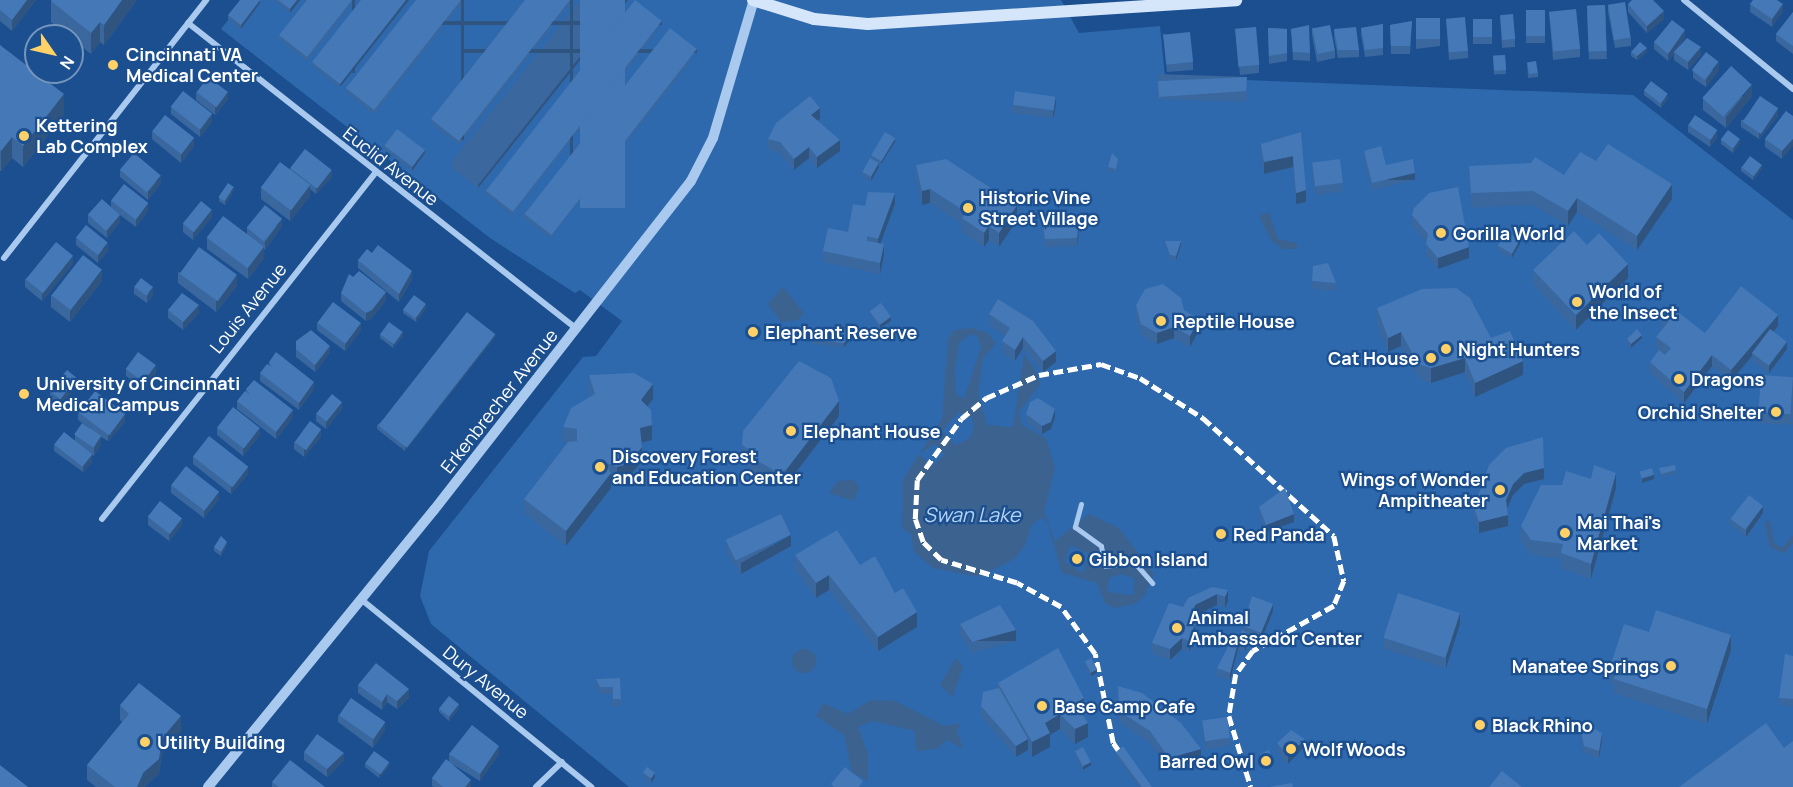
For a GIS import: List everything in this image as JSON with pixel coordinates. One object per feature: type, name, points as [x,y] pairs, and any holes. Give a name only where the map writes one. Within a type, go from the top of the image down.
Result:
[{"type":"main road","points":[[754,0],[814,19],[868,24],[1236,0]]},
{"type":"street","points":[[4,258],[206,0]]},
{"type":"street","name":"Erkenbrecher Avenue","points":[[208,787],[362,600],[577,329],[696,173],[713,138],[754,0]]},
{"type":"street","points":[[1684,0],[1793,89]]},
{"type":"street","name":"Euclid Avenue","points":[[188,23],[375,173],[577,329]]},
{"type":"street","name":"Louis Avenue","points":[[102,519],[375,173]]},
{"type":"street","points":[[1081,504],[1075,527],[1101,546],[1105,566],[1134,562],[1152,583]]},
{"type":"street","name":"Dury Avenue","points":[[362,600],[591,787]]},
{"type":"street","points":[[536,787],[562,762]]},
{"type":"shaded area","points":[[244,0],[1061,0],[1079,33],[1160,26],[1165,77],[1633,95],[1793,220],[1793,787],[629,787],[431,624],[420,596],[429,551],[583,357],[596,356],[622,321],[580,290],[575,293],[490,238],[221,29]]},
{"type":"water","points":[[1269,212],[1278,239],[1297,243],[1297,249],[1282,249],[1271,240],[1259,216]]},
{"type":"water","points":[[783,287],[804,313],[798,320],[781,322],[768,304]]},
{"type":"water","name":"Swan Lake","points":[[972,328],[988,333],[996,344],[983,358],[978,392],[987,425],[1013,427],[1024,354],[1035,369],[1040,384],[1019,412],[1022,425],[1046,438],[1055,468],[1044,512],[1055,541],[1089,514],[1119,528],[1154,574],[1144,597],[1134,604],[1115,608],[1105,603],[1097,583],[1062,573],[1047,522],[1041,518],[1031,525],[1026,544],[1014,559],[978,577],[933,568],[914,552],[911,534],[902,529],[903,479],[919,454],[942,419],[948,339],[954,330]],"holes":[[[970,334],[977,336],[981,347],[964,399],[956,394],[955,369],[959,343]],[[959,412],[971,417],[974,426],[970,438],[956,445],[942,431]],[[935,444],[945,454],[932,466],[919,454]],[[1070,545],[1089,554],[1083,573],[1065,562]],[[1121,574],[1134,578],[1134,595],[1107,592],[1109,578]]]},
{"type":"water","points":[[853,480],[859,487],[854,501],[829,493],[838,481]]},
{"type":"water","points":[[804,649],[809,650],[815,656],[815,666],[809,672],[804,673],[799,672],[793,666],[792,661],[793,656],[799,650]]},
{"type":"water","points":[[956,658],[963,667],[952,697],[940,684]]},
{"type":"water","points":[[871,700],[895,701],[944,726],[961,723],[957,730],[963,749],[947,740],[937,749],[916,751],[915,731],[872,721],[858,727],[868,754],[868,781],[852,772],[844,735],[816,716],[823,703],[848,714]]},
{"type":"building","points":[[0,0],[27,0],[12,20],[0,10]]},
{"type":"building","points":[[122,0],[104,25],[100,22],[91,33],[84,27],[84,24],[80,24],[51,1]]},
{"type":"building","points":[[240,0],[260,0],[241,25],[228,15]]},
{"type":"building","points":[[278,0],[297,0],[290,9]]},
{"type":"building","points":[[307,0],[352,0],[307,57],[279,35]]},
{"type":"building","points":[[361,0],[406,0],[340,84],[312,62]]},
{"type":"building","points":[[416,0],[461,0],[374,110],[346,88]]},
{"type":"building","points":[[525,0],[570,0],[459,141],[431,119]]},
{"type":"building","points":[[580,0],[625,0],[625,208],[580,208]]},
{"type":"building","points":[[635,0],[662,21],[513,212],[486,191]]},
{"type":"building","points":[[1632,0],[1653,0],[1664,11],[1647,26],[1628,4]]},
{"type":"building","points":[[1753,0],[1777,0],[1783,4],[1772,19],[1750,4]]},
{"type":"building","points":[[1625,2],[1631,38],[1614,40],[1608,5]]},
{"type":"building","points":[[1605,5],[1607,51],[1589,52],[1587,6]]},
{"type":"building","points":[[1576,9],[1580,49],[1553,52],[1549,12]]},
{"type":"building","points":[[1526,10],[1545,10],[1545,36],[1526,36]]},
{"type":"building","points":[[1793,12],[1793,46],[1776,34]]},
{"type":"building","points":[[1513,14],[1515,39],[1502,40],[1500,15]]},
{"type":"building","points":[[1465,17],[1468,51],[1449,53],[1446,19]]},
{"type":"building","points":[[1416,18],[1440,18],[1440,39],[1416,39]]},
{"type":"building","points":[[1473,19],[1492,19],[1492,37],[1473,37]]},
{"type":"building","points":[[1672,20],[1685,30],[1668,54],[1654,42]]},
{"type":"building","points":[[1412,21],[1410,46],[1391,46],[1390,25]]},
{"type":"building","points":[[1383,24],[1383,48],[1365,50],[1361,28]]},
{"type":"building","points":[[1309,25],[1310,53],[1293,52],[1291,29]]},
{"type":"building","points":[[1330,25],[1335,51],[1317,54],[1312,28]]},
{"type":"building","points":[[1256,27],[1259,65],[1238,67],[1235,29]]},
{"type":"building","points":[[1356,27],[1359,50],[1338,50],[1334,29]]},
{"type":"building","points":[[670,28],[697,49],[551,235],[525,214]]},
{"type":"building","points":[[1268,28],[1287,29],[1287,53],[1269,56]]},
{"type":"building","points":[[1190,32],[1193,62],[1166,65],[1163,35]]},
{"type":"building","points":[[1687,38],[1701,47],[1688,62],[1674,52]]},
{"type":"building","points":[[1640,42],[1647,48],[1637,56],[1631,52]]},
{"type":"building","name":"Kettering Lab Complex","points":[[0,45],[24,63],[24,84],[51,84],[64,94],[23,146],[12,137],[0,150]]},
{"type":"building","points":[[1706,52],[1719,62],[1704,80],[1692,70]]},
{"type":"building","points":[[1505,55],[1506,70],[1494,71],[1493,56]]},
{"type":"building","points":[[1536,61],[1538,73],[1529,74],[1527,62]]},
{"type":"building","points":[[1731,66],[1752,85],[1723,117],[1702,98]]},
{"type":"building","points":[[208,77],[228,92],[217,107],[197,92]]},
{"type":"building","points":[[1247,77],[1246,91],[1159,97],[1158,81]]},
{"type":"building","points":[[1651,81],[1668,94],[1661,103],[1644,91]]},
{"type":"building","points":[[183,91],[212,114],[200,130],[171,107]]},
{"type":"building","points":[[1015,91],[1056,97],[1054,111],[1013,105]]},
{"type":"building","points":[[810,96],[820,108],[811,115],[840,140],[817,157],[809,147],[794,159],[780,142],[768,139],[776,123]]},
{"type":"building","points":[[1760,96],[1778,108],[1761,134],[1743,122]]},
{"type":"building","points":[[1786,111],[1793,116],[1793,139],[1782,151],[1765,139]]},
{"type":"building","points":[[165,115],[194,138],[181,154],[152,132]]},
{"type":"building","points":[[1695,115],[1717,130],[1711,140],[1688,125]]},
{"type":"building","points":[[397,129],[425,150],[412,167],[384,146]]},
{"type":"building","points":[[1728,130],[1740,139],[1733,149],[1721,140]]},
{"type":"building","points":[[885,132],[895,138],[881,161],[871,155]]},
{"type":"building","points":[[1301,132],[1306,190],[1296,193],[1293,156],[1264,162],[1261,144]]},
{"type":"building","points":[[1608,144],[1672,184],[1637,236],[1577,198],[1568,211],[1533,191],[1471,193],[1469,166],[1531,163],[1535,157],[1564,175],[1580,152],[1596,161]]},
{"type":"building","points":[[1381,146],[1386,165],[1413,159],[1415,173],[1372,183],[1364,151]]},
{"type":"building","points":[[305,149],[332,170],[317,189],[290,168]]},
{"type":"building","points":[[134,153],[161,175],[147,192],[120,170]]},
{"type":"building","points":[[1112,153],[1118,159],[1116,169],[1108,167]]},
{"type":"building","points":[[1750,156],[1762,165],[1754,176],[1742,167]]},
{"type":"building","points":[[870,158],[879,163],[871,177],[862,172]]},
{"type":"building","name":"Historic Vine Street Village","points":[[946,159],[1017,205],[999,233],[989,226],[984,233],[962,218],[966,212],[930,189],[922,191],[916,165]]},
{"type":"building","points":[[1340,159],[1343,183],[1315,186],[1312,162]]},
{"type":"building","points":[[280,162],[310,185],[291,210],[261,188]]},
{"type":"building","points":[[228,183],[234,187],[224,201],[218,197]]},
{"type":"building","points":[[124,184],[148,203],[135,220],[111,201]]},
{"type":"building","name":"Gorilla World","points":[[1458,187],[1469,247],[1438,258],[1426,244],[1428,234],[1412,215],[1414,208],[1429,193]]},
{"type":"building","points":[[868,192],[895,193],[878,239],[867,236],[867,241],[884,244],[880,263],[823,251],[828,228],[848,232],[853,204],[865,206]]},
{"type":"building","points":[[102,199],[120,215],[106,231],[88,215]]},
{"type":"building","points":[[201,201],[212,210],[194,232],[183,224]]},
{"type":"building","points":[[265,205],[282,219],[264,241],[247,228]]},
{"type":"building","points":[[223,216],[264,247],[247,268],[207,238]]},
{"type":"building","points":[[1042,220],[1079,221],[1077,238],[1045,239]]},
{"type":"building","points":[[86,225],[108,243],[98,255],[76,237]]},
{"type":"building","name":"World of the Insect","points":[[1574,231],[1587,245],[1599,233],[1628,264],[1576,315],[1533,270]]},
{"type":"building","points":[[1506,232],[1520,240],[1512,254],[1498,246]]},
{"type":"building","points":[[1165,241],[1181,241],[1176,256],[1170,255]]},
{"type":"building","points":[[56,242],[73,256],[43,293],[26,279]]},
{"type":"building","points":[[378,245],[412,271],[399,294],[358,260],[367,249],[372,253]]},
{"type":"building","points":[[199,247],[237,275],[218,301],[180,274]]},
{"type":"building","points":[[83,255],[102,270],[71,310],[52,295]]},
{"type":"building","points":[[1328,263],[1336,283],[1312,281],[1313,266]]},
{"type":"building","points":[[359,271],[386,292],[372,310],[366,313],[341,293],[349,274],[353,277]]},
{"type":"building","points":[[141,278],[153,287],[146,296],[134,287]]},
{"type":"building","name":"Reptile House","points":[[1163,284],[1181,298],[1184,310],[1199,319],[1190,336],[1174,327],[1157,333],[1141,324],[1136,305],[1145,289]]},
{"type":"building","points":[[1741,286],[1778,315],[1731,370],[1712,355],[1684,392],[1650,362],[1659,350],[1665,355],[1671,348],[1656,337],[1669,321],[1662,316],[1670,306],[1705,333]]},
{"type":"building","name":"Night Hunters","points":[[1456,288],[1470,298],[1491,338],[1510,331],[1523,361],[1475,383],[1465,358],[1431,368],[1418,364],[1401,332],[1388,338],[1377,308],[1422,289]]},
{"type":"building","points":[[182,293],[199,305],[183,322],[168,310]]},
{"type":"building","points":[[414,295],[426,304],[415,318],[403,309]]},
{"type":"building","points":[[998,299],[1033,321],[1056,351],[1043,361],[1023,337],[1015,350],[1002,341],[1010,328],[989,314]]},
{"type":"building","points":[[333,302],[361,323],[345,344],[317,323]]},
{"type":"building","points":[[881,303],[891,317],[880,325],[870,311]]},
{"type":"building","points":[[467,312],[495,334],[407,448],[378,425]]},
{"type":"building","points":[[389,322],[403,332],[394,344],[380,334]]},
{"type":"building","points":[[818,328],[843,328],[850,336],[844,343],[813,340]]},
{"type":"building","points":[[1637,329],[1642,335],[1631,344],[1627,339]]},
{"type":"building","points":[[1770,329],[1787,342],[1769,366],[1752,353]]},
{"type":"building","points":[[311,330],[330,346],[315,365],[296,349],[296,341]]},
{"type":"building","points":[[138,352],[156,365],[143,382],[126,369]]},
{"type":"building","points":[[276,352],[314,382],[299,403],[260,373],[267,364],[272,367],[269,362]]},
{"type":"building","name":"Elephant House","points":[[799,361],[831,378],[839,401],[786,470],[775,471],[749,456],[750,450],[742,445],[743,431]]},
{"type":"building","points":[[67,370],[77,378],[60,399],[50,391]]},
{"type":"building","name":"Discovery Forest and Education Center","points":[[634,373],[653,384],[641,400],[651,410],[652,425],[640,428],[642,447],[628,464],[617,467],[604,462],[611,473],[566,531],[524,499],[568,442],[577,441],[577,429],[563,427],[571,408],[595,394],[589,375]]},
{"type":"building","name":"Orchid Shelter","points":[[1761,375],[1793,377],[1790,414],[1758,412]]},
{"type":"building","points":[[254,380],[293,410],[276,432],[237,401],[245,391],[250,395],[246,389]]},
{"type":"building","points":[[95,391],[125,414],[109,435],[79,413]]},
{"type":"building","points":[[332,394],[342,402],[326,422],[316,413]]},
{"type":"building","points":[[1038,398],[1055,409],[1051,422],[1042,426],[1026,414],[1030,402]]},
{"type":"building","points":[[233,407],[260,428],[244,448],[217,427]]},
{"type":"building","points":[[310,421],[321,429],[306,450],[295,442]]},
{"type":"building","points":[[82,423],[101,436],[93,447],[74,435]]},
{"type":"building","points":[[64,432],[92,454],[83,467],[54,445]]},
{"type":"building","points":[[209,436],[248,467],[232,487],[193,456]]},
{"type":"building","name":"Wings of Wonder Ampitheater","points":[[1543,437],[1544,468],[1524,473],[1513,484],[1506,500],[1508,515],[1479,522],[1474,507],[1489,465],[1506,448]]},
{"type":"building","name":"Mai Thai's Market","points":[[1594,465],[1616,473],[1591,564],[1561,553],[1563,544],[1531,540],[1521,526],[1541,485],[1562,485],[1566,471],[1591,479]]},
{"type":"building","points":[[1675,465],[1676,470],[1661,474],[1659,468]]},
{"type":"building","points":[[186,466],[219,492],[204,511],[171,485]]},
{"type":"building","points":[[1652,468],[1654,475],[1641,478],[1640,472]]},
{"type":"building","points":[[1285,488],[1294,514],[1266,525],[1259,507]]},
{"type":"building","points":[[1749,495],[1763,506],[1745,530],[1731,519]]},
{"type":"building","points":[[160,501],[182,518],[170,534],[148,517]]},
{"type":"building","points":[[781,514],[791,535],[735,561],[726,540]]},
{"type":"building","points":[[837,530],[860,565],[875,556],[895,593],[903,588],[917,612],[878,637],[829,575],[816,583],[795,555]]},
{"type":"building","points":[[221,536],[227,542],[221,552],[214,547]]},
{"type":"building","points":[[1212,587],[1228,590],[1225,597],[1217,594],[1195,605],[1189,622],[1195,624],[1189,641],[1182,638],[1170,649],[1152,643],[1169,603],[1183,607],[1188,598]]},
{"type":"building","points":[[1398,593],[1460,613],[1445,658],[1383,638]]},
{"type":"building","points":[[1252,596],[1273,604],[1261,633],[1243,626]]},
{"type":"building","points":[[1000,605],[1016,630],[972,642],[960,624]]},
{"type":"building","name":"Manatee Springs","points":[[1656,610],[1731,635],[1707,709],[1614,679],[1617,669],[1610,667],[1624,624],[1649,632]]},
{"type":"building","points":[[1242,630],[1249,634],[1245,644],[1238,642],[1230,673],[1217,668],[1232,639],[1237,641]]},
{"type":"building","name":"Base Camp Cafe","points":[[1058,648],[1084,698],[1075,703],[1088,723],[1075,729],[1060,714],[1045,723],[1050,733],[1032,742],[998,683]]},
{"type":"building","points":[[1785,654],[1793,656],[1793,699],[1779,698]]},
{"type":"building","points":[[1091,658],[1097,669],[1091,673],[1085,661]]},
{"type":"building","points":[[376,663],[409,689],[397,701],[387,694],[382,702],[358,685]]},
{"type":"building","points":[[620,678],[621,699],[613,699],[613,687],[600,687],[596,679]]},
{"type":"building","name":"Utility Building","points":[[139,683],[181,716],[162,738],[159,759],[143,773],[137,787],[115,787],[87,765],[129,714],[120,705]]},
{"type":"building","points":[[1118,686],[1142,693],[1181,723],[1201,749],[1169,758],[1150,731],[1119,711]]},
{"type":"building","points":[[999,688],[1028,739],[1016,746],[981,706],[983,692]]},
{"type":"building","points":[[449,696],[459,704],[449,717],[439,708]]},
{"type":"building","points":[[351,698],[385,722],[373,739],[339,715]]},
{"type":"building","points":[[1227,717],[1230,738],[1205,741],[1202,720]]},
{"type":"building","points":[[1766,723],[1784,748],[1793,741],[1793,787],[1679,787]]},
{"type":"building","points":[[472,725],[499,746],[480,774],[449,754]]},
{"type":"building","points":[[1589,726],[1602,733],[1599,751],[1584,746],[1581,731]]},
{"type":"building","points":[[1291,730],[1305,739],[1288,756],[1277,743]]},
{"type":"building","points":[[317,734],[344,753],[327,769],[304,752]]},
{"type":"building","points":[[1123,746],[1152,787],[1142,787],[1116,752]]},
{"type":"building","points":[[1083,747],[1091,762],[1083,766],[1075,751]]},
{"type":"building","points":[[1269,750],[1273,760],[1264,764],[1260,754]]},
{"type":"building","points":[[374,751],[389,762],[381,774],[365,763]]},
{"type":"building","points":[[446,759],[471,780],[465,787],[443,787],[432,778]]},
{"type":"building","points":[[290,760],[325,787],[279,787],[272,782]]},
{"type":"building","points":[[0,765],[28,787],[0,787]]},
{"type":"building","points":[[647,767],[655,773],[651,779],[643,773]]},
{"type":"building","points":[[845,767],[863,781],[859,787],[834,787],[831,784]]},
{"type":"building","points":[[1502,771],[1522,787],[1489,787]]},
{"type":"building","points":[[1292,783],[1293,787],[1269,787]]},
{"type":"waterway","points":[[1768,523],[1772,545],[1783,550],[1793,538]]},
{"type":"railway","points":[[1144,787],[1113,743],[1095,654],[1061,607],[1017,583],[941,560],[923,542],[915,519],[917,480],[961,419],[986,398],[1039,375],[1101,364],[1140,378],[1203,418],[1334,536],[1344,581],[1334,606],[1253,651],[1236,674],[1229,716],[1251,787]]},
{"type":"place","name":"Cincinnati VA Medical Center","points":[[113,65]]},
{"type":"place","name":"Kettering Lab Complex","points":[[24,136]]},
{"type":"place","name":"Historic Vine Street Village","points":[[968,208]]},
{"type":"place","name":"Gorilla World","points":[[1441,233]]},
{"type":"place","name":"World of the Insect","points":[[1577,302]]},
{"type":"place","name":"Reptile House","points":[[1161,321]]},
{"type":"place","name":"Elephant Reserve","points":[[753,332]]},
{"type":"place","name":"Night Hunters","points":[[1446,349]]},
{"type":"place","name":"Cat House","points":[[1431,358]]},
{"type":"place","name":"Dragons","points":[[1679,379]]},
{"type":"place","name":"University of Cincinnati Medical Campus","points":[[24,394]]},
{"type":"place","name":"Orchid Shelter","points":[[1776,412]]},
{"type":"place","name":"Elephant House","points":[[791,431]]},
{"type":"place","name":"Discovery Forest and Education Center","points":[[600,467]]},
{"type":"place","name":"Wings of Wonder Ampitheater","points":[[1500,490]]},
{"type":"place","name":"Mai Thai's Market","points":[[1565,533]]},
{"type":"place","name":"Red Panda","points":[[1221,534]]},
{"type":"place","name":"Gibbon Island","points":[[1077,559]]},
{"type":"place","name":"Animal Ambassador Center","points":[[1177,628]]},
{"type":"place","name":"Manatee Springs","points":[[1671,666]]},
{"type":"place","name":"Base Camp Cafe","points":[[1042,706]]},
{"type":"place","name":"Black Rhino","points":[[1480,725]]},
{"type":"place","name":"Utility Building","points":[[145,742]]},
{"type":"place","name":"Wolf Woods","points":[[1291,749]]},
{"type":"place","name":"Barred Owl","points":[[1266,761]]}]
